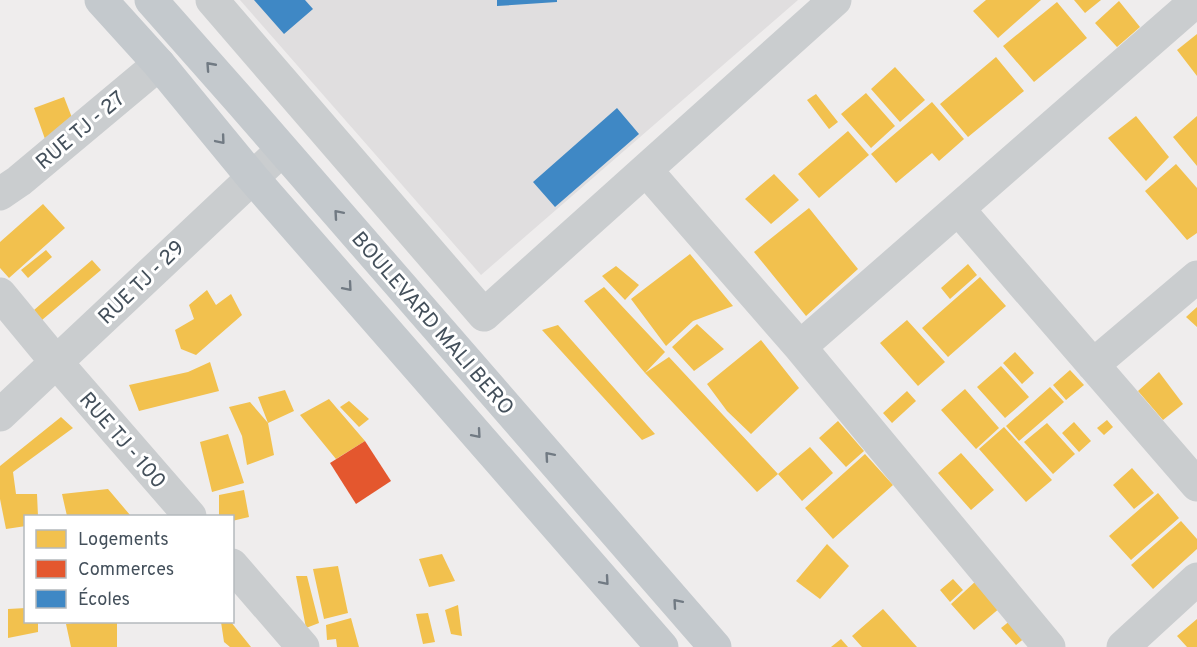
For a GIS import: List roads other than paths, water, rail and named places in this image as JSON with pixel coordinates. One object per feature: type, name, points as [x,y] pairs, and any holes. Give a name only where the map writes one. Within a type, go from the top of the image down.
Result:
[{"type":"main road","name":"BOULEVARD MALI BERO","points":[[101,0],[159,64],[252,177],[662,647]]},
{"type":"main road","name":"BOULEVARD MALI BERO","points":[[151,0],[715,647]]},
{"type":"street","points":[[212,0],[484,315],[835,0]]},
{"type":"street","points":[[800,347],[1197,0]]},
{"type":"street","name":"RUE TJ - 27","points":[[0,194],[19,181],[159,64]]},
{"type":"street","points":[[242,103],[277,74]]},
{"type":"street","name":"RUE TJ - 29","points":[[0,415],[282,150]]},
{"type":"street","points":[[646,170],[800,347],[1049,647]]},
{"type":"street","points":[[959,210],[1197,485]]},
{"type":"street","points":[[1093,365],[1197,277]]},
{"type":"street","points":[[0,294],[57,363]]},
{"type":"street","name":"RUE TJ - 100","points":[[57,363],[189,515]]},
{"type":"street","points":[[234,567],[303,647]]},
{"type":"street","points":[[1123,647],[1197,579]]}]
